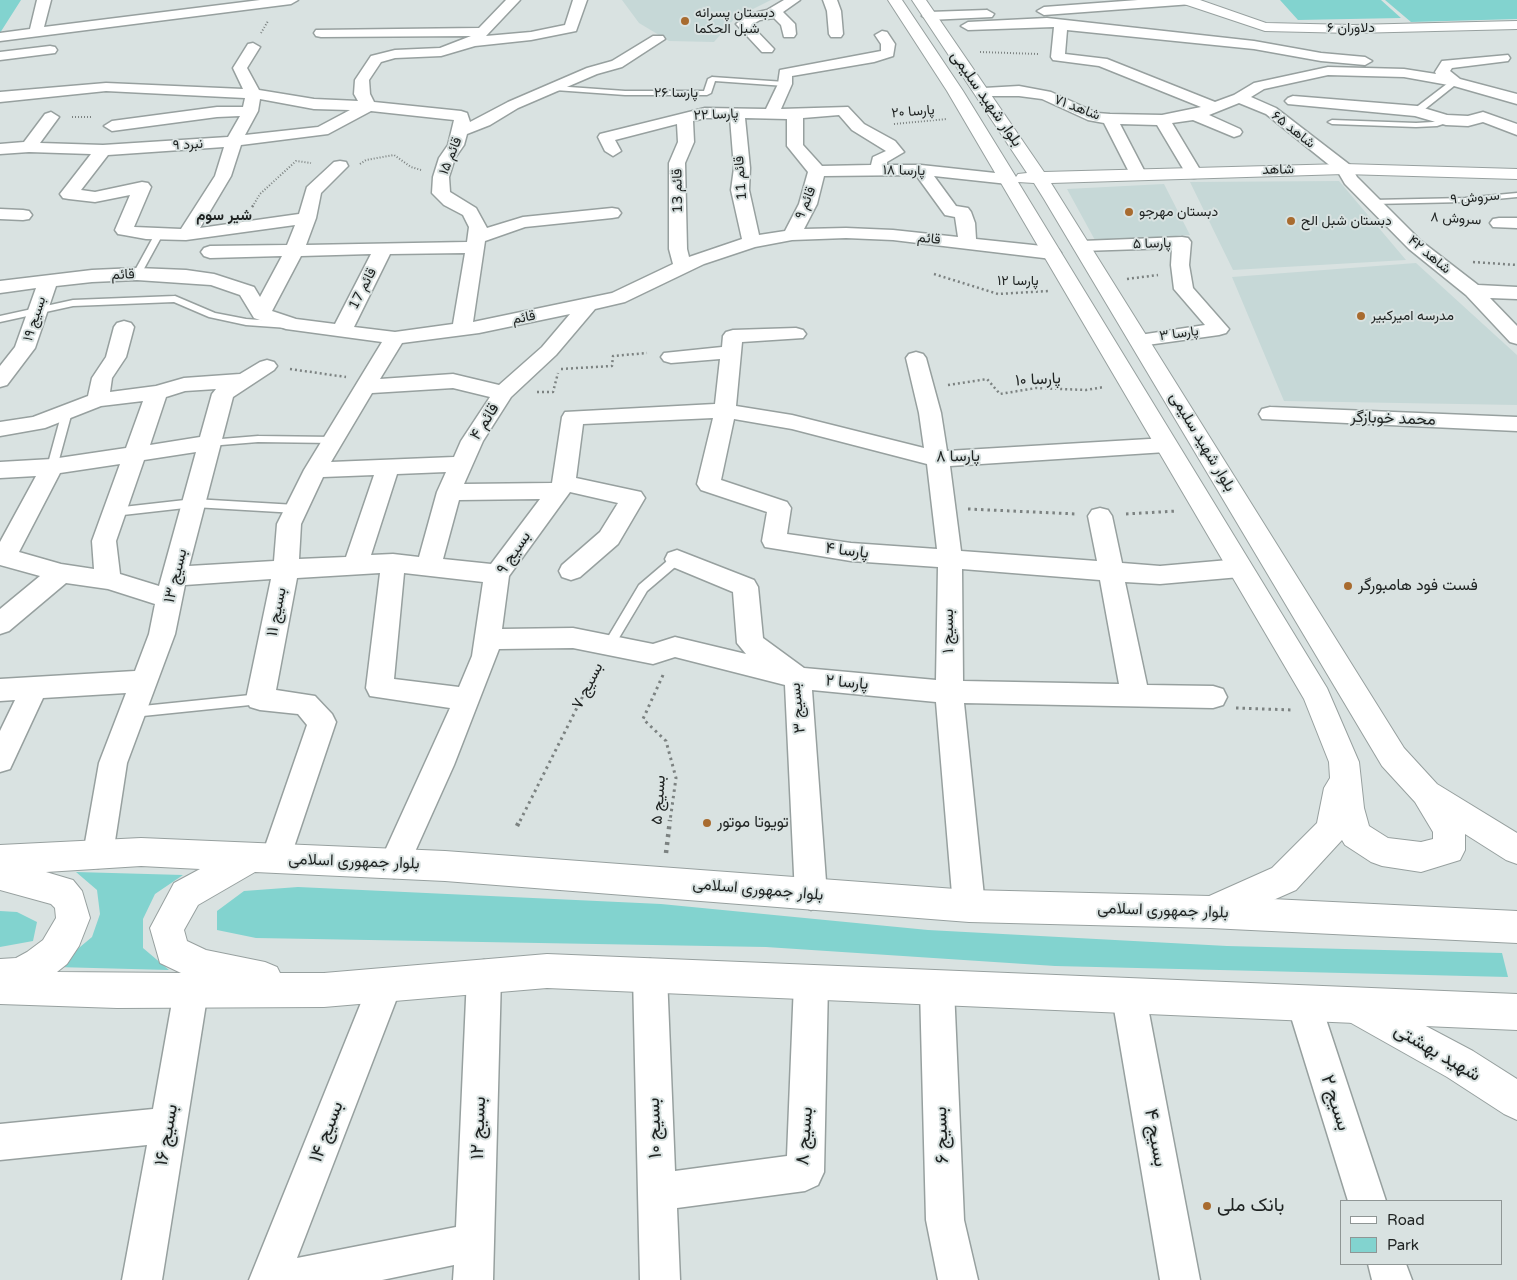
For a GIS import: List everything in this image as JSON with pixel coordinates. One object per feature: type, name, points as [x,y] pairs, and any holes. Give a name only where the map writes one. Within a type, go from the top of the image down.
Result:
[{"type":"main road","name":"بلوار شهید سلیمی","points":[[912,5],[984,92],[1040,177],[1393,757],[1426,793],[1449,830],[1449,850],[1421,857],[1382,852],[1356,834],[1348,808],[1344,762],[1317,696],[970,117],[912,5]]},
{"type":"main road","name":"دلاوران ۶","points":[[1184,6],[1265,27],[1353,29],[1517,25]]},
{"type":"main road","name":"شاهد","points":[[1008,179],[1344,169],[1517,174]]},
{"type":"main road","points":[[1210,912],[1284,879],[1332,829],[1344,762]]},
{"type":"main road","name":"بلوار شهید سلیمی","points":[[1426,793],[1517,850]]},
{"type":"main road","name":"بلوار جمهوری اسلامی","points":[[0,860],[141,852],[394,864],[969,906],[1210,912],[1517,927]]},
{"type":"main road","points":[[264,858],[186,894],[167,928],[172,951],[202,966],[324,990]]},
{"type":"main road","points":[[0,875],[60,890],[70,902],[73,918],[67,935],[55,952],[39,964],[19,974],[0,976]]},
{"type":"main road","points":[[0,987],[191,991],[324,990],[547,971],[1356,1007],[1517,1012]]},
{"type":"main road","name":"شهید بهشتی","points":[[1356,1007],[1460,1064],[1517,1101]]},
{"type":"street","points":[[35,33],[41,19],[44,0]]},
{"type":"street","points":[[0,37],[291,0]]},
{"type":"street","points":[[369,106],[362,94],[362,80],[376,60],[395,54],[441,52],[478,37],[513,0]]},
{"type":"street","points":[[321,32],[478,37],[531,36],[571,28],[580,0]]},
{"type":"street","points":[[767,49],[743,24],[755,17],[772,12],[792,0]]},
{"type":"street","points":[[830,0],[834,11],[836,34]]},
{"type":"street","points":[[952,51],[967,30],[968,3],[971,0]]},
{"type":"street","points":[[968,20],[1060,11],[1132,1],[1184,6],[1178,38]]},
{"type":"street","points":[[912,5],[968,20],[1047,22],[1254,45],[1321,57],[1365,61]]},
{"type":"street","points":[[125,36],[181,23],[226,7]]},
{"type":"street","points":[[41,19],[102,12]]},
{"type":"street","points":[[772,12],[779,15],[788,24],[789,34]]},
{"type":"street","points":[[1060,24],[1058,57],[1102,62],[1216,108]]},
{"type":"street","points":[[772,113],[785,84],[785,73],[874,58],[888,53],[888,44],[882,35]]},
{"type":"street","points":[[555,88],[592,72],[617,64],[658,40]]},
{"type":"street","points":[[1483,46],[1517,66]]},
{"type":"street","points":[[186,235],[223,176],[234,141],[250,111],[253,94],[240,68],[253,47]]},
{"type":"street","points":[[0,56],[65,48]]},
{"type":"street","points":[[1456,82],[1442,72],[1447,64],[1466,60],[1503,58]]},
{"type":"street","points":[[1110,120],[1162,120],[1195,115],[1239,98],[1259,86],[1328,71],[1404,73],[1456,82],[1517,99]]},
{"type":"street","points":[[1,100],[106,87],[160,88],[253,94],[295,99],[314,104],[369,106]]},
{"type":"street","name":"پارسا ۲۶","points":[[461,131],[484,122],[500,111],[555,88]]},
{"type":"street","name":"شاهد ۷۱","points":[[984,92],[1019,91],[1046,95],[1094,117],[1110,120],[1138,174]]},
{"type":"street","points":[[705,113],[707,93]]},
{"type":"street","name":"شاهد ۶۵","points":[[1239,98],[1271,111],[1344,169]]},
{"type":"street","points":[[1293,101],[1417,111],[1446,120],[1468,121],[1483,117],[1506,124],[1517,130]]},
{"type":"street","name":"قائم ۱۵","points":[[369,106],[461,116],[461,131],[441,176],[441,193],[450,201],[470,212],[478,227],[462,329]]},
{"type":"street","name":"نبرد ۹","points":[[0,149],[30,147],[103,150],[234,141],[322,131],[369,106]]},
{"type":"street","name":"پارسا ۲۲","points":[[613,151],[606,137],[659,125],[684,116],[705,113],[795,114],[844,110],[858,128]]},
{"type":"street","points":[[83,150],[117,121],[250,111]]},
{"type":"street","name":"قائم 11","points":[[737,114],[742,168],[740,190],[752,242]]},
{"type":"street","points":[[795,114],[795,146],[817,171]]},
{"type":"street","points":[[1195,115],[1234,132]]},
{"type":"street","name":"قائم 13","points":[[682,267],[678,249],[678,163],[686,142],[684,116]]},
{"type":"street","points":[[30,147],[51,117]]},
{"type":"street","points":[[1162,120],[1194,173]]},
{"type":"street","points":[[858,128],[889,144],[896,152],[878,160],[879,170]]},
{"type":"street","points":[[103,150],[69,194],[94,197],[142,188],[124,230],[186,235],[307,218]]},
{"type":"street","points":[[261,314],[296,249],[314,191],[340,166]]},
{"type":"street","name":"شاهد ۴۲","points":[[1344,169],[1350,180],[1415,245],[1473,290],[1517,338]]},
{"type":"street","points":[[921,170],[951,211],[962,212],[966,223],[967,244]]},
{"type":"street","name":"پارسا ۱۸","points":[[817,171],[921,170],[1008,179]]},
{"type":"street","name":"قائم ۹","points":[[792,235],[808,204],[817,171]]},
{"type":"street","points":[[210,252],[384,248],[476,243],[523,222],[612,213]]},
{"type":"street","points":[[0,214],[23,215]]},
{"type":"street","name":"سروش ۸","points":[[1499,223],[1517,224]]},
{"type":"street","points":[[199,278],[219,231]]},
{"type":"street","name":"قائم","points":[[0,287],[137,274],[199,278],[247,291],[261,314],[293,325],[395,338],[462,329],[618,298],[682,267],[752,242],[792,235],[884,235],[1052,253]]},
{"type":"street","name":"پارسا ۵","points":[[1082,246],[1182,242],[1181,272],[1184,290],[1219,329]]},
{"type":"street","name":"قائم 17","points":[[342,330],[384,248]]},
{"type":"street","name":"بسیج ۱۹","points":[[0,380],[25,348],[48,281]]},
{"type":"street","points":[[1473,290],[1517,293]]},
{"type":"street","name":"قائم ۴","points":[[429,567],[448,492],[472,441],[504,393],[549,350],[588,304]]},
{"type":"street","points":[[98,400],[102,378],[116,357],[124,327]]},
{"type":"street","name":"پارسا ۳","points":[[1140,340],[1219,329]]},
{"type":"street","name":"پارسا ۴","points":[[796,334],[733,336],[725,411],[709,484],[779,508],[774,540],[851,552],[1160,575],[1240,568]]},
{"type":"street","name":"بسیج ۱۱","points":[[260,699],[286,569],[289,524],[315,470],[395,338]]},
{"type":"street","points":[[671,357],[732,352]]},
{"type":"street","name":"بسیج ۱","points":[[916,358],[924,389],[946,508],[950,560],[949,692],[969,906]]},
{"type":"street","name":"بسیج ۱۳","points":[[98,854],[113,762],[162,634],[172,588],[223,394],[267,366]]},
{"type":"street","points":[[0,429],[37,423],[98,400],[157,393],[184,385],[245,380]]},
{"type":"street","points":[[368,384],[453,381],[504,393]]},
{"type":"street","points":[[108,580],[104,541],[157,393]]},
{"type":"street","name":"پارسا ۸","points":[[725,411],[792,422],[938,459],[1166,445]]},
{"type":"street","name":"بسیج ۹","points":[[394,864],[440,765],[485,656],[497,574],[561,487],[573,416],[725,411]]},
{"type":"street","name":"محمد خوبازگر","points":[[1270,414],[1517,424]]},
{"type":"street","points":[[0,470],[52,467],[209,443]]},
{"type":"street","points":[[315,470],[462,464]]},
{"type":"street","points":[[52,467],[3,556],[61,573],[172,588],[286,569],[356,565],[394,564],[497,574]]},
{"type":"street","points":[[356,565],[388,467]]},
{"type":"street","points":[[448,492],[561,487],[634,498],[609,538],[571,571]]},
{"type":"street","points":[[1100,516],[1135,695]]},
{"type":"street","name":"بسیج ۳","points":[[677,559],[745,587],[750,643],[798,678],[811,894]]},
{"type":"street","points":[[394,564],[380,688],[467,699]]},
{"type":"street","points":[[0,624],[61,573]]},
{"type":"street","name":"پارسا ۲","points":[[488,639],[573,638],[653,654],[675,647],[798,678],[949,692],[1213,697]]},
{"type":"street","points":[[0,690],[144,681]]},
{"type":"street","points":[[0,760],[35,687]]},
{"type":"street","points":[[260,699],[305,704],[322,722],[264,858]]},
{"type":"street","name":"بسیج ۱۲","points":[[473,1280],[484,976]]},
{"type":"street","name":"بسیج ۱۰","points":[[650,976],[660,1280]]},
{"type":"street","name":"بسیج ۸","points":[[657,1192],[805,1172],[811,983]]},
{"type":"street","name":"بسیج ۱۴","points":[[269,1280],[385,985]]},
{"type":"street","name":"بسیج ۶","points":[[938,988],[945,1220],[958,1280]]},
{"type":"street","name":"بسیج ۱۶","points":[[142,1280],[191,991]]},
{"type":"street","name":"بسیج ۴","points":[[1129,997],[1180,1280]]},
{"type":"street","name":"بسیج ۲","points":[[1304,1004],[1367,1200]]},
{"type":"street","points":[[0,1142],[169,1125]]},
{"type":"street","points":[[285,1280],[474,1242]]},
{"type":"street","points":[[1387,1265],[1392,1280]]},
{"type":"lane","name":"پارسا ۲۶","points":[[555,88],[625,93],[707,93],[712,79],[785,84]]},
{"type":"lane","points":[[1417,111],[1456,82]]},
{"type":"lane","points":[[1332,122],[1416,125],[1434,124],[1446,120]]},
{"type":"lane","name":"سروش ۹","points":[[1373,202],[1465,200],[1517,195]]},
{"type":"lane","points":[[137,274],[159,234]]},
{"type":"lane","points":[[0,319],[73,303],[175,299],[212,315],[246,322],[293,325]]},
{"type":"lane","points":[[52,467],[67,412]]},
{"type":"lane","points":[[209,443],[258,439],[334,440]]},
{"type":"lane","points":[[114,512],[194,503],[296,509]]},
{"type":"lane","name":"بسیج ۷","points":[[609,645],[643,588],[677,559]]},
{"type":"lane","points":[[133,712],[260,699]]},
{"type":"path","points":[[253,47],[277,2]]},
{"type":"path","points":[[952,51],[1058,57]]},
{"type":"path","points":[[51,117],[117,121]]},
{"type":"path","name":"پارسا ۲۰","points":[[858,128],[970,117]]},
{"type":"path","name":"سروش ۸","points":[[1442,218],[1499,223]]},
{"type":"path","points":[[1104,282],[1181,272]]},
{"type":"path","name":"پارسا ۱۲","points":[[934,274],[998,294],[1074,289]]},
{"type":"path","points":[[504,393],[553,392],[559,370],[612,366],[613,356],[646,351],[651,358],[671,357]]},
{"type":"path","points":[[267,366],[368,384]]},
{"type":"path","name":"پارسا ۱۰","points":[[924,389],[987,379],[1000,394],[1036,388],[1086,390],[1130,383]]},
{"type":"path","name":"بسیج ۷","points":[[517,826],[609,645]]},
{"type":"path","name":"بسیج ۵","points":[[662,883],[676,778],[666,741],[643,719],[675,647]]},
{"type":"path","points":[[1213,697],[1226,694],[1231,708],[1323,712]]},
{"type":"shaded area","name":"دبستان پسرانه شبل الحکما","points":[[622,0],[771,0],[735,18],[714,42],[669,41],[639,23]]},
{"type":"shaded area","name":"دبستان شبل الح","points":[[1339,181],[1406,260],[1233,270],[1190,182]]},
{"type":"shaded area","name":"دبستان مهرجو","points":[[1164,184],[1190,235],[1096,242],[1067,189]]},
{"type":"shaded area","name":"مدرسه امیرکبیر","points":[[1416,263],[1517,355],[1517,405],[1284,401],[1232,277]]},
{"type":"green space","points":[[0,0],[21,0],[0,33]]},
{"type":"green space","points":[[1280,0],[1381,0],[1401,18],[1298,20]]},
{"type":"green space","points":[[1385,0],[1517,0],[1517,19],[1411,22]]},
{"type":"green space","points":[[76,872],[183,875],[155,894],[143,919],[143,948],[169,970],[56,967],[92,937],[100,914],[97,890]]},
{"type":"green space","points":[[298,887],[661,904],[928,930],[1227,946],[1502,953],[1508,977],[1055,966],[766,947],[256,938],[217,930],[217,911],[244,891]]},
{"type":"green space","points":[[0,911],[17,912],[37,922],[33,941],[0,947]]},
{"type":"place","name":"دبستان پسرانه شبل الحکما","points":[[685,21]]},
{"type":"place","name":"دبستان مهرجو","points":[[1129,212]]},
{"type":"place","name":"دبستان شبل الح","points":[[1291,221]]},
{"type":"place","name":"مدرسه امیرکبیر","points":[[1361,316]]},
{"type":"place","name":"فست فود هامبورگر","points":[[1348,586]]},
{"type":"place","name":"تویوتا موتور","points":[[707,823]]},
{"type":"place","name":"بانک ملی","points":[[1207,1206]]},
{"type":"district","name":"شیر سوم","points":[[224,216]]}]
